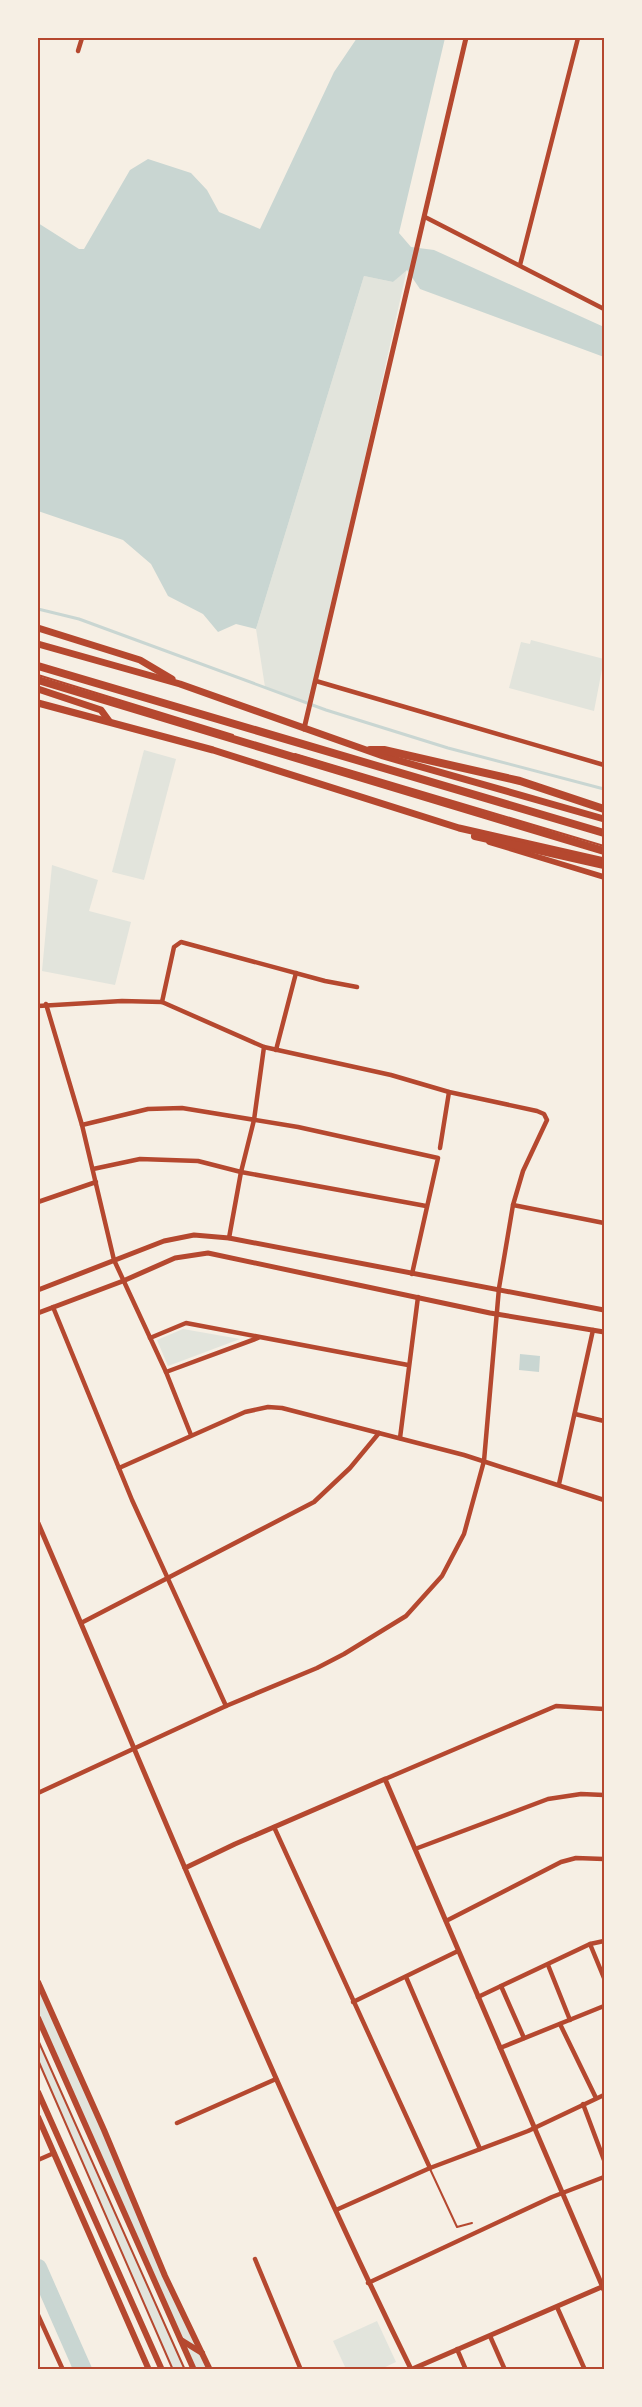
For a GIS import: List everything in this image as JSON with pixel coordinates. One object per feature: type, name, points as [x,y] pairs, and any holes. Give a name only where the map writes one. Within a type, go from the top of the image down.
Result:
[{"type":"highway","points":[[38,628],[140,660],[180,684]]},
{"type":"highway","points":[[38,644],[180,684],[383,756],[604,819]]},
{"type":"highway","points":[[38,665],[604,832]]},
{"type":"highway","points":[[38,680],[604,851]]},
{"type":"highway","points":[[38,689],[101,710],[109,721]]},
{"type":"highway","points":[[38,703],[222,752],[464,830],[604,863]]},
{"type":"highway","points":[[370,750],[384,750],[520,781],[604,809]]},
{"type":"highway","points":[[476,836],[604,863]]},
{"type":"main road","points":[[464,830],[496,845],[604,877]]},
{"type":"main road","points":[[38,1982],[104,2130],[165,2276],[210,2370]]},
{"type":"main road","points":[[38,2018],[194,2370]]},
{"type":"main road","points":[[38,2092],[162,2370]]},
{"type":"main road","points":[[38,2117],[149,2370]]},
{"type":"main road","points":[[180,2339],[202,2353]]},
{"type":"street","points":[[78,51],[82,38]]},
{"type":"street","points":[[304,729],[466,38]]},
{"type":"street","points":[[520,265],[578,38]]},
{"type":"street","points":[[425,216],[604,309]]},
{"type":"street","points":[[315,683],[604,765]]},
{"type":"street","points":[[162,1002],[174,947],[181,942],[296,973],[357,987]]},
{"type":"street","points":[[276,1050],[296,973]]},
{"type":"street","points":[[38,1006],[46,1004],[162,1002],[264,1047],[391,1075],[450,1092],[537,1111],[544,1114],[547,1120],[523,1170],[514,1205],[496,1314],[484,1461],[464,1534],[442,1576],[406,1616],[317,1668],[226,1706],[38,1793]]},
{"type":"street","points":[[46,1004],[82,1125],[115,1262],[166,1372],[191,1435]]},
{"type":"street","points":[[229,1238],[241,1172],[254,1120],[264,1047]]},
{"type":"street","points":[[440,1148],[450,1092]]},
{"type":"street","points":[[82,1125],[134,1112],[168,1108],[254,1120],[438,1158],[412,1274]]},
{"type":"street","points":[[93,1170],[140,1159],[198,1161],[241,1172],[426,1206]]},
{"type":"street","points":[[38,1202],[96,1182]]},
{"type":"street","points":[[514,1205],[604,1223]]},
{"type":"street","points":[[38,1290],[115,1262],[164,1241],[194,1235],[229,1238],[604,1310]]},
{"type":"street","points":[[38,1313],[174,1258],[208,1253],[496,1314],[604,1332]]},
{"type":"street","points":[[400,1438],[418,1297]]},
{"type":"street","points":[[53,1307],[119,1468],[226,1706]]},
{"type":"street","points":[[150,1338],[186,1323],[408,1365]]},
{"type":"street","points":[[559,1484],[593,1330]]},
{"type":"street","points":[[166,1372],[259,1337]]},
{"type":"street","points":[[119,1468],[245,1412],[268,1407],[282,1408],[484,1461],[604,1500]]},
{"type":"street","points":[[575,1414],[604,1421]]},
{"type":"street","points":[[81,1623],[314,1502],[350,1468],[379,1433]]},
{"type":"street","points":[[38,1523],[136,1748],[185,1868],[276,2079],[368,2283],[410,2369],[604,2287],[385,1779]]},
{"type":"street","points":[[185,1868],[274,1827],[556,1706],[604,1708]]},
{"type":"street","points":[[415,1849],[548,1799],[580,1794],[604,1795]]},
{"type":"street","points":[[274,1827],[430,2168]]},
{"type":"street","points":[[446,1921],[561,1862],[576,1858],[604,1859]]},
{"type":"street","points":[[478,1997],[590,1944],[604,1942]]},
{"type":"street","points":[[590,1944],[604,1978]]},
{"type":"street","points":[[353,2002],[458,1951]]},
{"type":"street","points":[[548,1965],[570,2020]]},
{"type":"street","points":[[406,1977],[480,2149]]},
{"type":"street","points":[[501,1986],[524,2038]]},
{"type":"street","points":[[500,2048],[604,2008]]},
{"type":"street","points":[[560,2024],[596,2098]]},
{"type":"street","points":[[177,2124],[276,2079]]},
{"type":"street","points":[[336,2210],[430,2168],[535,2128],[604,2095]]},
{"type":"street","points":[[583,2104],[604,2160]]},
{"type":"street","points":[[38,2160],[54,2153]]},
{"type":"street","points":[[368,2283],[563,2192],[604,2177]]},
{"type":"street","points":[[255,2260],[301,2370]]},
{"type":"street","points":[[557,2307],[585,2370]]},
{"type":"street","points":[[38,2315],[63,2369]]},
{"type":"street","points":[[490,2336],[505,2370]]},
{"type":"street","points":[[457,2349],[466,2370]]},
{"type":"lane","points":[[38,674],[272,747],[604,846]]},
{"type":"lane","points":[[38,2040],[185,2370]]},
{"type":"lane","points":[[38,2060],[173,2370]]},
{"type":"lane","points":[[430,2168],[457,2227],[472,2223]]},
{"type":"shaded area","points":[[357,38],[445,38],[399,233],[411,247],[434,250],[604,327],[604,357],[420,289],[407,270],[393,282],[364,276],[256,629],[236,624],[218,632],[203,614],[168,596],[151,564],[123,540],[38,511],[38,223],[79,249],[84,249],[130,170],[148,159],[191,173],[207,190],[219,212],[260,229],[334,72]]},
{"type":"shaded area","points":[[407,269],[310,704],[265,687],[256,629],[364,276],[393,282]]},
{"type":"shaded area","points":[[531,640],[604,659],[594,711],[509,688],[521,642],[530,644]]},
{"type":"shaded area","points":[[144,750],[176,759],[144,880],[112,872]]},
{"type":"shaded area","points":[[52,865],[98,880],[89,911],[131,922],[115,985],[42,971]]},
{"type":"shaded area","points":[[183,1329],[240,1339],[168,1366],[157,1340]]},
{"type":"shaded area","points":[[520,1354],[540,1356],[539,1372],[519,1370]]},
{"type":"shaded area","points":[[38,1982],[165,2276],[210,2369],[194,2369],[38,2018]]},
{"type":"shaded area","points":[[38,2040],[185,2369],[173,2369],[38,2062]]},
{"type":"shaded area","points":[[377,2321],[396,2362],[381,2369],[346,2369],[333,2341]]},
{"type":"waterway","points":[[38,609],[79,619],[326,710],[448,748],[604,789]]},
{"type":"waterway","points":[[38,2268],[83,2370]]},
{"type":"waterway","points":[[70,2370],[80,2361]]}]
